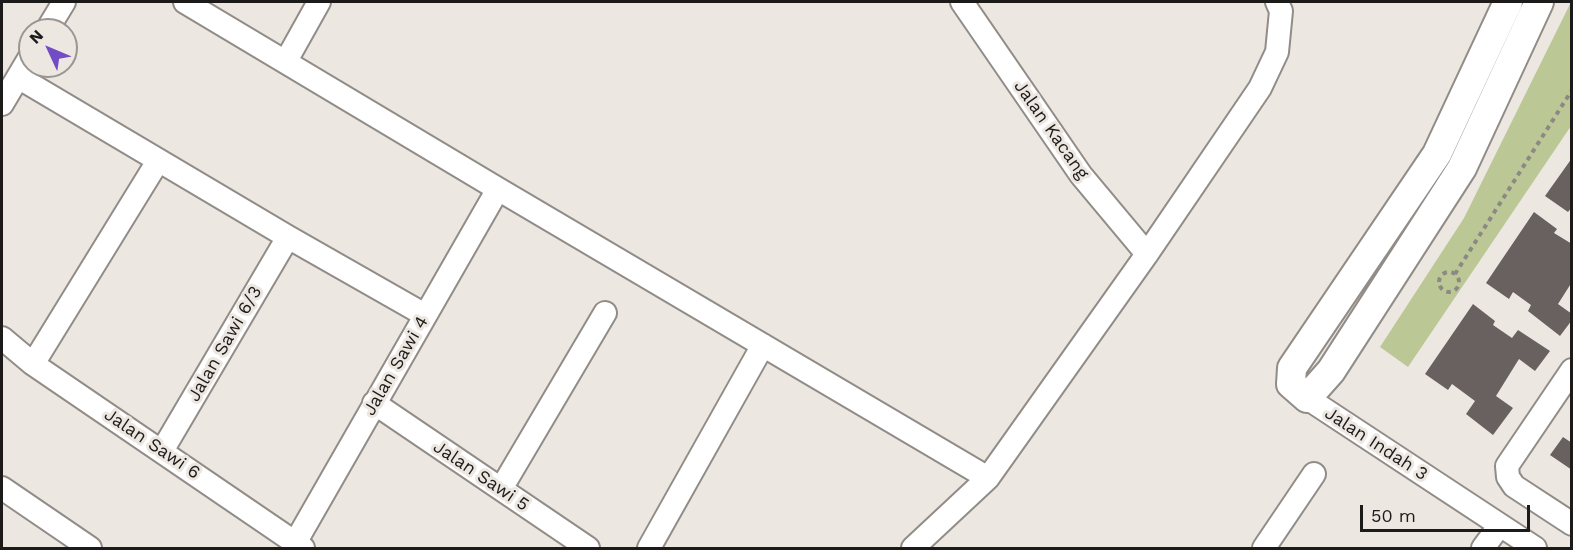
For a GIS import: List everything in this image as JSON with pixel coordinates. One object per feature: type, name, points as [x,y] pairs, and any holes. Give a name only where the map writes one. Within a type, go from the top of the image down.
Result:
[{"type":"street","points":[[54,18],[64,2]]},
{"type":"street","points":[[185,2],[988,478]]},
{"type":"street","points":[[286,61],[319,2]]},
{"type":"street","name":"Jalan Kacang","points":[[962,2],[1080,175],[1147,254]]},
{"type":"street","points":[[913,549],[988,478],[1147,254],[1260,88],[1277,52],[1281,11],[1277,2]]},
{"type":"street","points":[[1508,2],[1437,154],[1292,368],[1291,384],[1307,398],[1331,371],[1462,168],[1539,2]]},
{"type":"street","points":[[2,104],[18,77]]},
{"type":"street","points":[[20,78],[158,161],[425,315]]},
{"type":"street","points":[[33,364],[158,161]]},
{"type":"street","name":"Jalan Sawi 4","points":[[299,546],[374,404],[498,189]]},
{"type":"street","name":"Jalan Sawi 6/3","points":[[162,451],[288,237]]},
{"type":"street","points":[[501,489],[605,313]]},
{"type":"street","name":"Jalan Sawi 6","points":[[2,338],[33,364],[299,546]]},
{"type":"street","points":[[649,549],[763,345]]},
{"type":"street","points":[[1572,370],[1508,466],[1508,477],[1514,486],[1572,524]]},
{"type":"street","name":"Jalan Indah 3","points":[[1307,398],[1535,549]]},
{"type":"street","name":"Jalan Sawi 5","points":[[374,404],[588,549]]},
{"type":"street","points":[[1264,549],[1314,474]]},
{"type":"street","points":[[2,488],[90,549]]},
{"type":"street","points":[[1483,549],[1500,525]]},
{"type":"path","points":[[1455,274],[1572,90]]},
{"type":"path","points":[[1448,272],[1455,274],[1459,283],[1457,289],[1451,292],[1442,290],[1439,285],[1442,275],[1448,272]]},
{"type":"green space","points":[[1571,2],[1571,126],[1408,367],[1380,347],[1464,218]]},
{"type":"building","points":[[1572,158],[1572,207],[1568,212],[1545,196]]},
{"type":"building","points":[[1534,212],[1557,229],[1554,233],[1572,244],[1572,282],[1558,304],[1572,314],[1572,320],[1560,336],[1528,311],[1531,305],[1513,292],[1509,299],[1486,283]]},
{"type":"building","points":[[1473,304],[1495,321],[1493,325],[1512,338],[1518,330],[1550,351],[1535,371],[1519,359],[1496,396],[1513,408],[1493,435],[1466,414],[1475,401],[1452,384],[1448,390],[1425,374]]},
{"type":"building","points":[[1563,437],[1572,443],[1572,470],[1550,455]]}]
